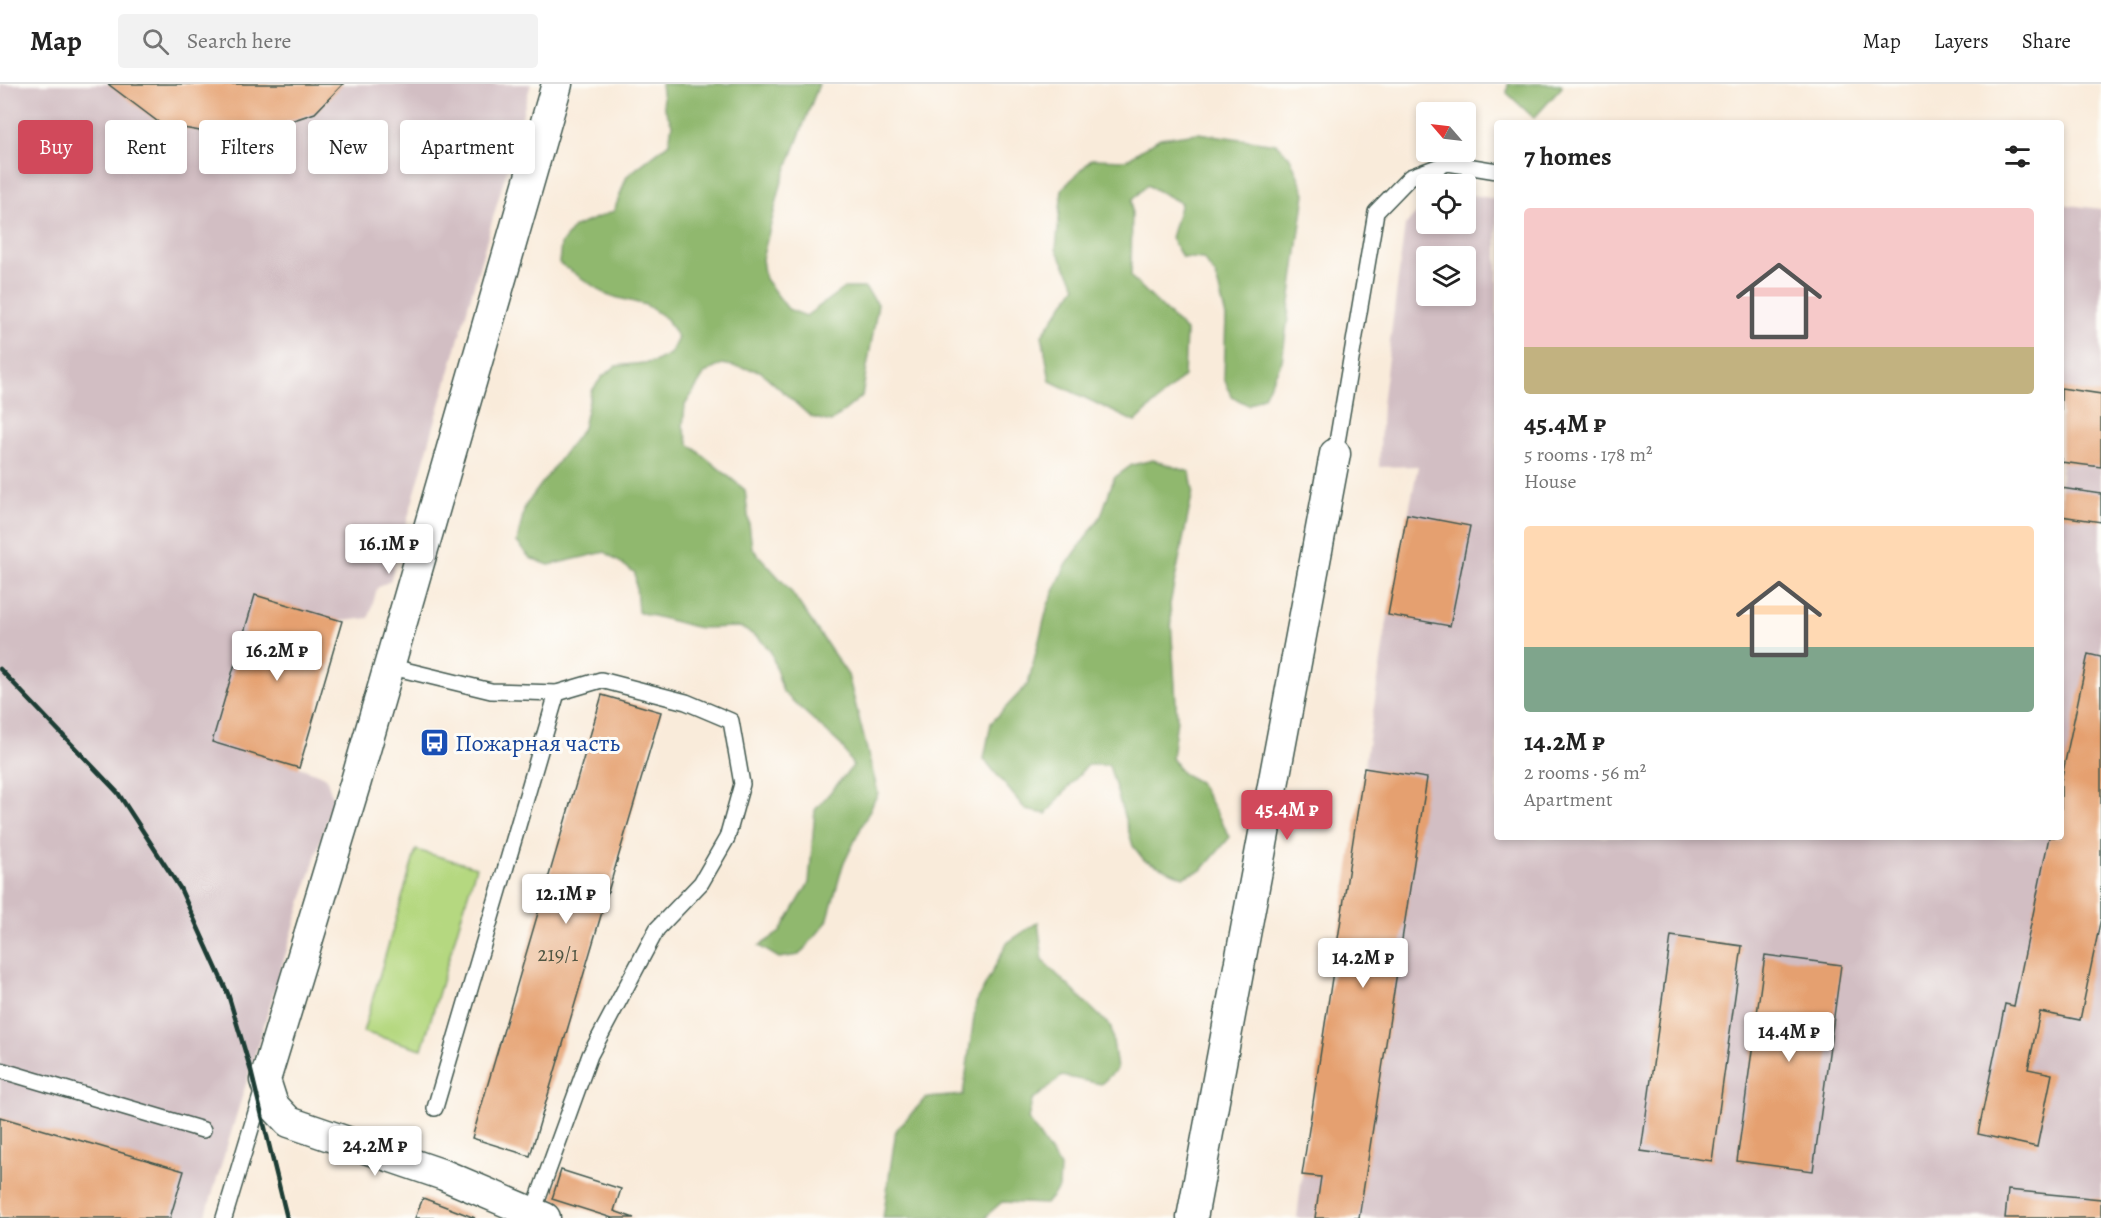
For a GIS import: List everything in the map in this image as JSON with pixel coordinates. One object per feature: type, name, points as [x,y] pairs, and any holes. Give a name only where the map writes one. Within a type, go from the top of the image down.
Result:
[{"type":"street","points":[[539,1215],[444,1175],[289,1122],[273,1105],[265,1080],[356,781],[557,84]]},
{"type":"street","points":[[1192,1218],[1335,454]]},
{"type":"lane","points":[[1335,454],[1376,212],[1410,177],[1448,163],[1494,171]]},
{"type":"lane","points":[[388,666],[491,691],[557,693],[601,680],[686,702],[731,721],[742,784],[727,838],[701,883],[657,929],[590,1055],[539,1215]]},
{"type":"lane","points":[[435,1108],[557,693]]},
{"type":"lane","points":[[0,1070],[202,1130]]},
{"type":"lane","points":[[224,1218],[265,1080]]},
{"type":"shaded area","points":[[0,84],[531,84],[521,120],[400,120],[400,174],[505,174],[390,581],[377,588],[369,618],[342,621],[299,767],[326,777],[333,799],[205,1218],[0,1218]]},
{"type":"shaded area","points":[[1476,196],[1494,199],[1494,840],[2064,840],[2064,204],[2101,209],[2101,1218],[1297,1218],[1388,615],[1418,466],[1379,467],[1382,404],[1405,225],[1416,214],[1416,234],[1476,234]]},
{"type":"green space","points":[[661,84],[819,84],[782,181],[762,259],[765,279],[788,309],[806,316],[844,288],[865,288],[878,304],[862,396],[831,422],[811,417],[760,371],[722,364],[705,373],[685,405],[683,426],[689,444],[745,490],[752,548],[790,590],[848,675],[878,793],[843,865],[827,922],[799,955],[779,958],[759,946],[780,932],[809,883],[815,810],[853,766],[842,746],[783,692],[771,652],[759,638],[740,627],[699,628],[638,612],[635,573],[605,552],[549,565],[530,558],[517,542],[525,506],[583,428],[591,392],[602,377],[616,366],[654,362],[670,354],[678,338],[667,319],[646,305],[607,295],[559,263],[561,244],[574,227],[614,211],[627,176],[669,143],[672,124],[664,107]]},
{"type":"green space","points":[[1508,84],[1561,84],[1562,87],[1534,118],[1507,93]]},
{"type":"green space","points":[[1198,133],[1276,144],[1290,157],[1305,193],[1282,361],[1264,396],[1248,405],[1231,396],[1224,378],[1226,317],[1216,276],[1203,259],[1182,257],[1171,238],[1181,203],[1147,185],[1132,200],[1131,277],[1186,331],[1184,376],[1135,422],[1050,381],[1042,335],[1076,286],[1056,249],[1062,189],[1092,159],[1126,160],[1160,138]]},
{"type":"green space","points":[[1153,460],[1190,472],[1193,491],[1170,604],[1177,719],[1172,758],[1182,773],[1199,782],[1230,837],[1202,870],[1183,877],[1144,860],[1133,846],[1109,765],[1087,765],[1046,814],[1026,810],[984,759],[991,723],[1028,684],[1048,605],[1065,567],[1101,516],[1114,478],[1132,465]]},
{"type":"green space","points":[[416,850],[476,867],[422,1049],[363,1032]]},
{"type":"green space","points":[[1038,922],[1043,961],[1111,1027],[1117,1069],[1101,1084],[1062,1076],[1032,1101],[1028,1119],[1060,1167],[1059,1188],[1046,1204],[1002,1202],[987,1215],[987,1218],[883,1218],[896,1130],[926,1098],[963,1095],[976,1003],[1007,943]]},
{"type":"building","points":[[108,84],[343,84],[315,113],[294,120],[199,120],[199,131],[187,129],[187,120],[156,120]]},
{"type":"building","points":[[2064,388],[2101,394],[2101,467],[2064,462]]},
{"type":"building","points":[[2064,488],[2101,494],[2101,522],[2064,516]]},
{"type":"building","points":[[1407,514],[1470,526],[1450,626],[1388,615]]},
{"type":"building","points":[[255,595],[342,621],[299,768],[212,742]]},
{"type":"building","points":[[2088,654],[2101,657],[2101,918],[2080,1020],[2040,1012],[2028,1069],[2052,1074],[2037,1147],[1978,1134],[2005,1004],[2014,1006],[2048,840],[2064,840],[2064,767]]},
{"type":"building","points":[[602,695],[661,712],[530,1156],[472,1138]]},
{"type":"building","points":[[1364,768],[1427,778],[1359,1218],[1315,1218],[1321,1177],[1302,1175]]},
{"type":"building","points":[[1671,936],[1742,946],[1712,1161],[1641,1151]]},
{"type":"building","points":[[1765,955],[1841,965],[1813,1171],[1737,1161]]},
{"type":"building","points":[[0,1117],[184,1171],[170,1218],[0,1218]]},
{"type":"building","points":[[561,1170],[621,1189],[614,1211],[634,1218],[612,1218],[552,1199]]},
{"type":"building","points":[[2008,1190],[2101,1199],[2101,1218],[2005,1218]]},
{"type":"building","points":[[423,1198],[475,1218],[415,1218]]},
{"type":"railway","points":[[0,669],[118,793],[180,888],[228,994],[251,1071],[287,1218]]},
{"type":"place","name":"Пожарная часть","points":[[434,743]]}]
